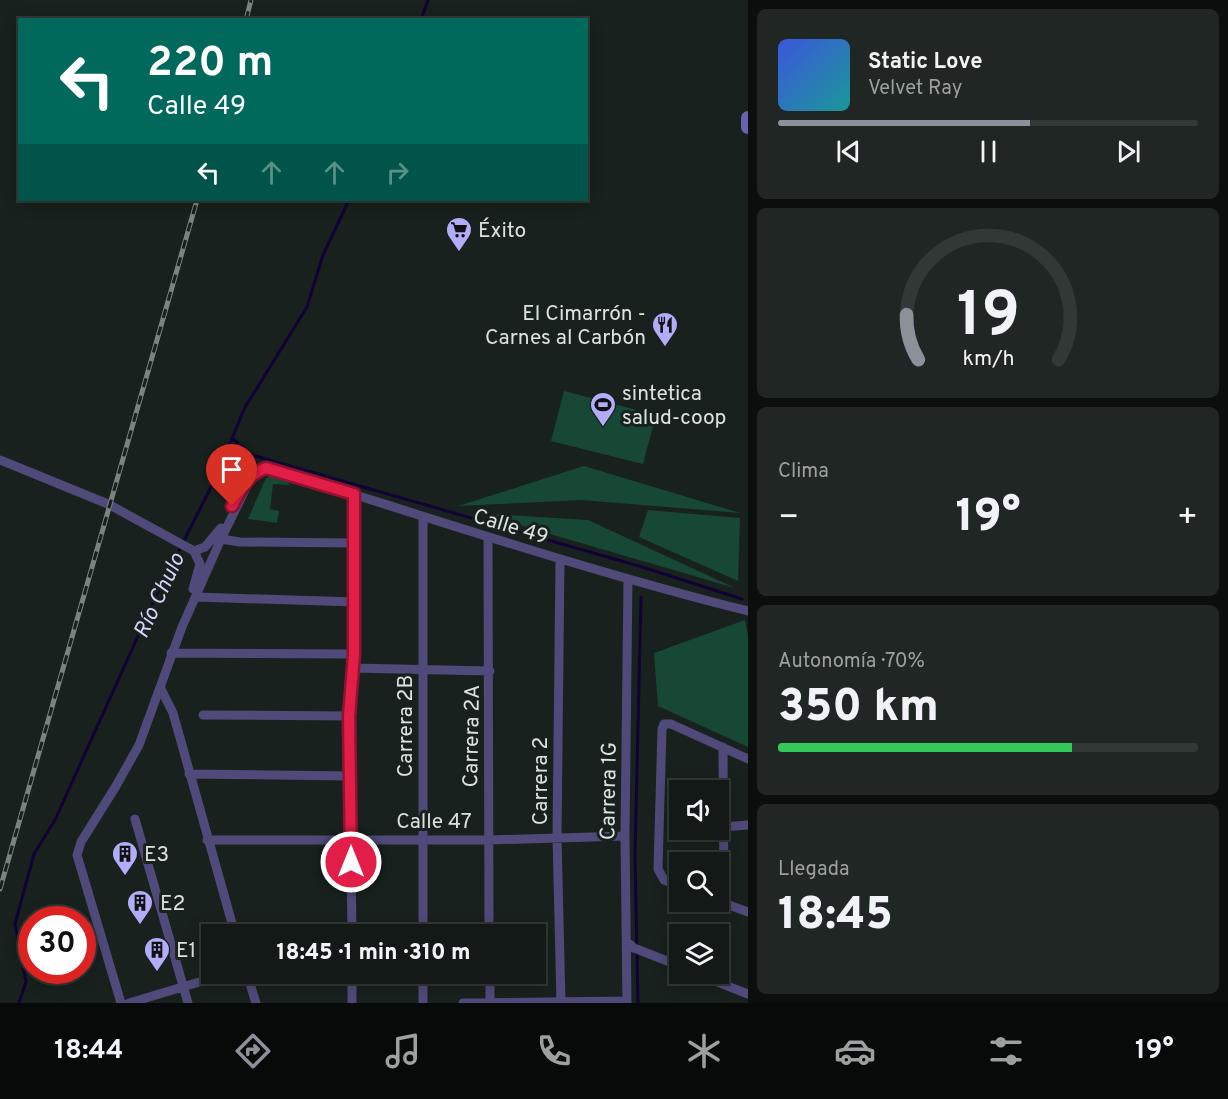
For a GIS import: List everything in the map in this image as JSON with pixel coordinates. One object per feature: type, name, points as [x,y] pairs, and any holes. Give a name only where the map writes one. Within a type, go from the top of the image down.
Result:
[{"type":"main road","points":[[748,118],[748,128]]},
{"type":"street","points":[[0,460],[108,504],[194,551],[200,564],[199,572],[182,627]]},
{"type":"street","name":"Calle 49","points":[[252,477],[258,470],[266,468],[354,494],[488,539],[664,590],[748,611]]},
{"type":"street","points":[[194,551],[205,547],[220,531],[239,494],[252,477]]},
{"type":"street","points":[[121,1003],[77,855],[81,842],[139,745],[171,653],[221,539],[252,477]]},
{"type":"street","points":[[352,924],[349,716],[354,654],[354,494]]},
{"type":"street","name":"Carrera 2B","points":[[423,518],[423,924]]},
{"type":"street","points":[[221,539],[240,542],[354,543]]},
{"type":"street","name":"Carrera 2A","points":[[488,539],[489,924]]},
{"type":"street","name":"Carrera 2","points":[[560,560],[557,837],[561,1002]]},
{"type":"street","name":"Carrera 1G","points":[[627,1002],[631,945],[625,836],[628,579]]},
{"type":"street","points":[[196,597],[355,602]]},
{"type":"street","points":[[171,653],[354,654]]},
{"type":"street","points":[[353,668],[490,671]]},
{"type":"street","points":[[160,687],[173,713],[232,924]]},
{"type":"street","points":[[203,715],[349,716]]},
{"type":"street","points":[[669,882],[664,880],[658,869],[664,724],[671,724],[748,759]]},
{"type":"street","points":[[723,747],[723,780]]},
{"type":"street","points":[[189,774],[351,776]]},
{"type":"street","points":[[135,819],[188,1003]]},
{"type":"street","points":[[729,827],[748,825]]},
{"type":"street","name":"Calle 47","points":[[207,840],[351,838],[488,840],[625,836]]},
{"type":"street","points":[[729,905],[748,912]]},
{"type":"street","points":[[631,945],[669,962]]},
{"type":"street","points":[[129,1003],[201,981]]},
{"type":"street","points":[[250,984],[256,1003]]},
{"type":"street","points":[[352,984],[352,1003]]},
{"type":"street","points":[[423,984],[423,1003]]},
{"type":"street","points":[[490,984],[490,1003]]},
{"type":"street","points":[[722,984],[748,994]]},
{"type":"street","points":[[463,1003],[627,1002]]},
{"type":"green space","name":"sintetica salud-coop","points":[[564,391],[656,415],[643,464],[551,441]]},
{"type":"green space","points":[[584,466],[740,513],[581,500],[458,506]]},
{"type":"green space","points":[[271,476],[286,480],[290,485],[273,484],[270,509],[279,511],[277,523],[248,519],[266,478]]},
{"type":"green space","points":[[648,510],[740,518],[738,581],[639,537]]},
{"type":"green space","points":[[478,513],[588,520],[735,588]]},
{"type":"green space","points":[[745,620],[748,636],[748,747],[658,706],[654,653]]},
{"type":"waterway","name":"Río Chulo","points":[[422,18],[428,0]]},
{"type":"waterway","name":"Río Chulo","points":[[19,1003],[26,982],[15,924],[34,854],[55,820],[157,594],[218,473],[244,409],[307,307],[323,255],[349,201]]},
{"type":"waterway","points":[[232,438],[252,455],[642,567],[742,599]]},
{"type":"waterway","points":[[638,1003],[635,856],[641,597]]},
{"type":"railway","points":[[246,18],[251,0]]},
{"type":"railway","points":[[0,889],[197,201]]},
{"type":"place","name":"Éxito","points":[[459,253]]},
{"type":"place","name":"El Cimarrón - Carnes al Carbón","points":[[665,348]]},
{"type":"place","name":"sintetica salud-coop","points":[[603,428]]},
{"type":"place","name":"E3","points":[[125,877]]},
{"type":"place","name":"E2","points":[[140,926]]},
{"type":"place","name":"E1","points":[[157,973]]},
{"type":"route","points":[[232,506],[245,483],[258,470],[266,468],[354,494],[354,654],[349,716],[351,862]]}]
